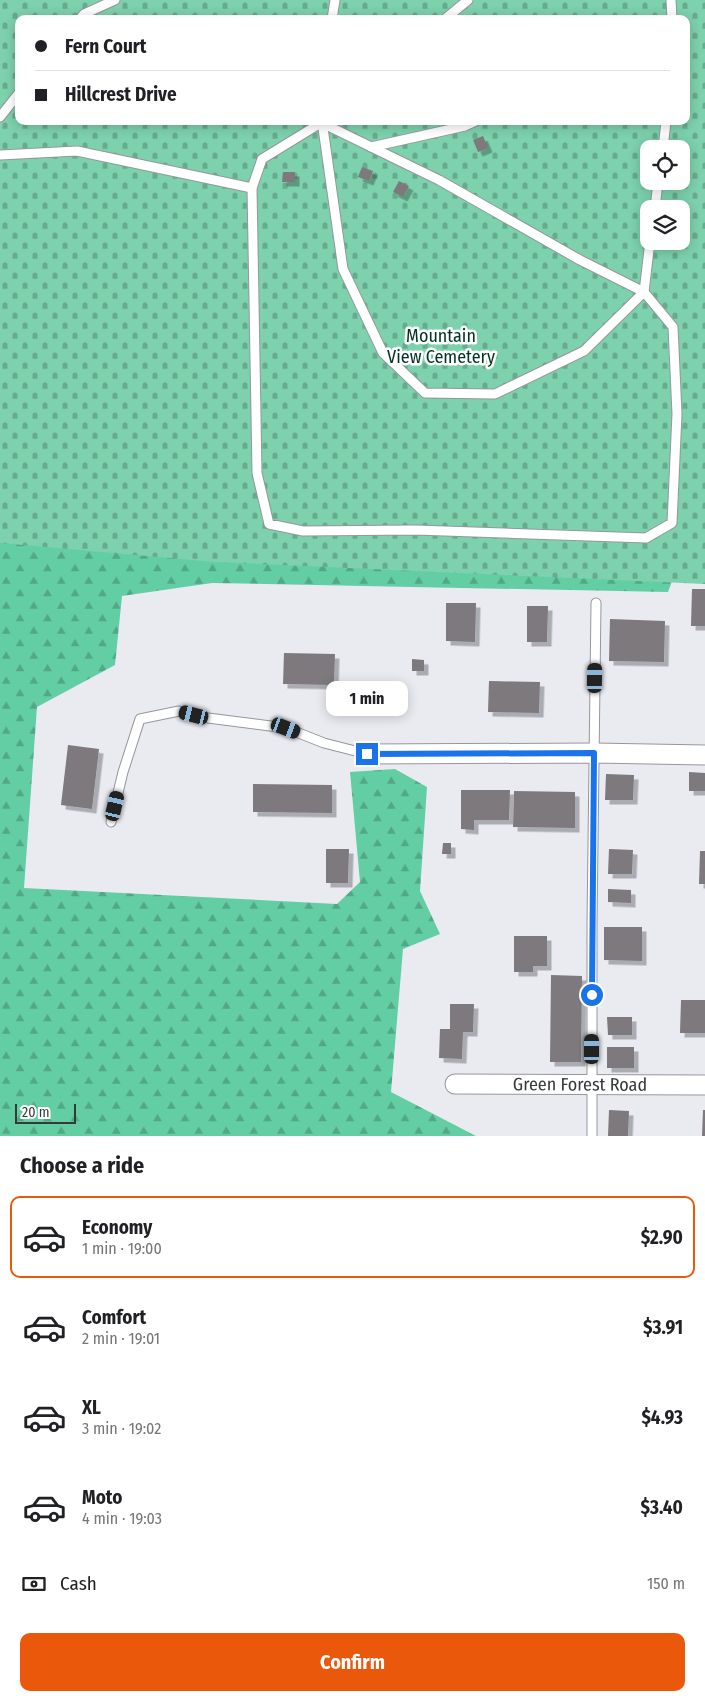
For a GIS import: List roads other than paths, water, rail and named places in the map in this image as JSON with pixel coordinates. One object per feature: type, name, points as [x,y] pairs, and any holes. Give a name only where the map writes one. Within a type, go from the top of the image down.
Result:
[{"type":"street","points":[[367,754],[594,753],[705,755]]},
{"type":"street","name":"Green Forest Road","points":[[455,1084],[705,1085]]},
{"type":"lane","points":[[83,15],[115,0]]},
{"type":"lane","points":[[333,15],[335,0]]},
{"type":"lane","points":[[450,15],[468,0]]},
{"type":"lane","points":[[670,15],[671,0]]},
{"type":"lane","points":[[0,117],[15,98]]},
{"type":"lane","points":[[318,125],[262,159],[252,188],[257,473],[269,524],[303,531],[416,530],[646,538],[672,523],[677,414],[673,327],[644,292],[580,260],[440,180],[371,148],[329,125]]},
{"type":"lane","points":[[323,125],[343,269],[383,353],[425,393],[495,394],[584,351],[644,292],[649,250]]},
{"type":"lane","points":[[371,148],[467,125]]},
{"type":"lane","points":[[664,140],[666,125]]},
{"type":"lane","points":[[0,155],[78,151],[252,188]]},
{"type":"lane","points":[[592,1136],[596,603]]},
{"type":"lane","points":[[111,822],[123,772],[140,719],[179,711],[208,718],[286,728],[324,743],[367,754]]},
{"type":"park label","name":"Mountain View Cemetery","points":[[441,346]]}]
